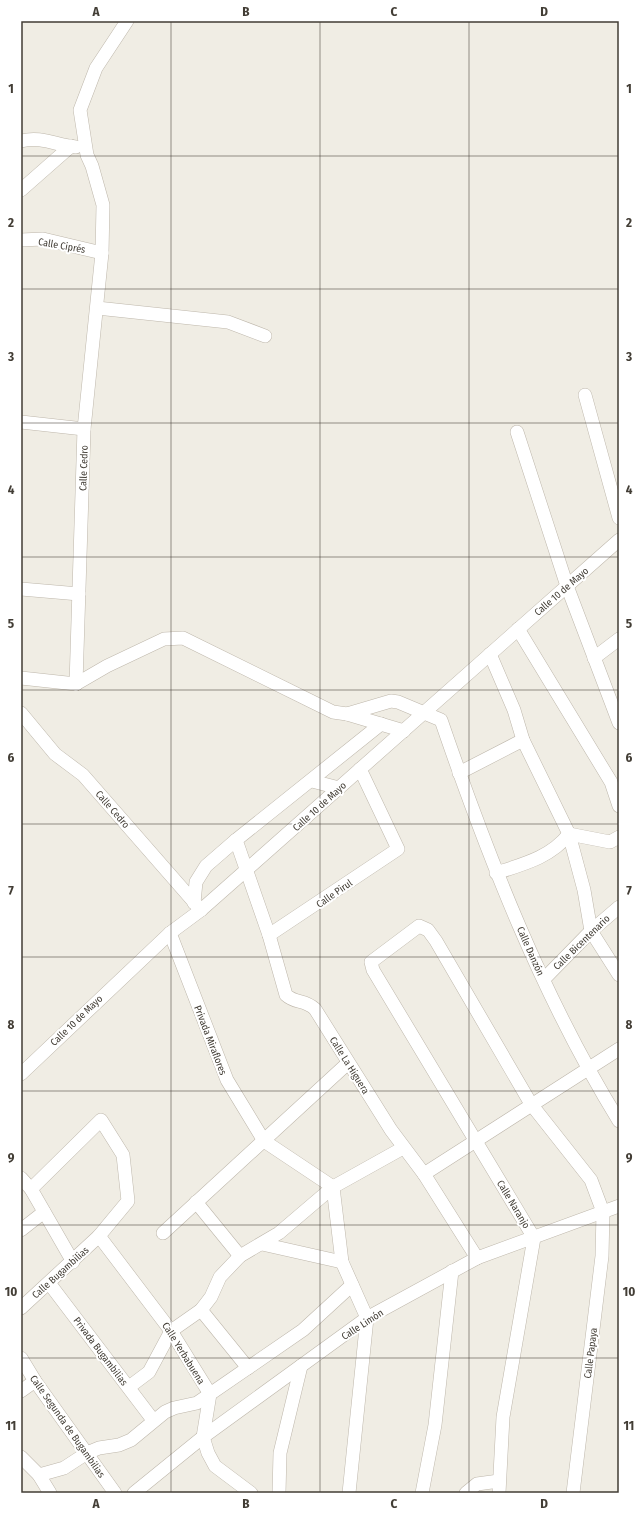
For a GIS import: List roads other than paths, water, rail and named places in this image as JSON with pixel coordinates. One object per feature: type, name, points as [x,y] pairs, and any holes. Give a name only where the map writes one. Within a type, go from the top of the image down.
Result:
[{"type":"street","name":"Calle Cedro","points":[[76,684],[84,429],[102,253],[103,205],[86,148],[80,110],[96,68],[127,21]]},
{"type":"street","points":[[21,141],[33,138],[50,140],[58,145],[86,148]]},
{"type":"street","points":[[21,190],[71,146]]},
{"type":"street","name":"Calle Ciprés","points":[[21,240],[43,239],[102,253]]},
{"type":"street","points":[[97,308],[228,322],[265,336]]},
{"type":"street","points":[[585,395],[619,518]]},
{"type":"street","points":[[21,422],[84,429]]},
{"type":"street","points":[[517,432],[567,586],[619,723]]},
{"type":"street","name":"Calle 10 de Mayo","points":[[21,1074],[197,907],[246,870],[619,540]]},
{"type":"street","points":[[21,589],[79,594]]},
{"type":"street","points":[[518,629],[610,782],[619,806]]},
{"type":"street","points":[[22,681],[76,684],[107,666],[164,639],[183,638],[333,712],[347,714],[404,731]]},
{"type":"street","points":[[594,658],[619,639]]},
{"type":"street","points":[[490,654],[514,710],[523,740],[569,834],[584,890],[591,931],[619,975]]},
{"type":"street","name":"Calle Danzón","points":[[347,714],[391,701],[398,702],[425,712],[441,720],[496,873],[544,979],[588,1069],[619,1121]]},
{"type":"street","name":"Calle Cedro","points":[[23,720],[55,754],[83,775],[197,907]]},
{"type":"street","points":[[197,907],[196,882],[206,866],[236,840],[312,781],[381,724]]},
{"type":"street","points":[[460,773],[523,740]]},
{"type":"street","name":"Calle Pirul","points":[[270,935],[398,848],[360,769]]},
{"type":"street","points":[[312,781],[339,788]]},
{"type":"street","points":[[569,834],[610,842],[619,837]]},
{"type":"street","points":[[496,873],[539,859],[560,845],[569,834]]},
{"type":"street","name":"Calle La Higuera","points":[[236,840],[270,935],[286,995],[292,1000],[308,1003],[315,1009],[403,1148],[424,1174],[477,1258]]},
{"type":"street","name":"Calle Bicentenario","points":[[544,979],[591,931],[619,907]]},
{"type":"street","name":"Calle Naranjo","points":[[499,1487],[503,1417],[534,1238],[373,970],[371,962],[419,926],[428,930],[532,1104]]},
{"type":"street","name":"Privada Miraflores","points":[[170,933],[227,1080],[264,1141]]},
{"type":"street","points":[[424,1174],[619,1049]]},
{"type":"street","points":[[163,1233],[348,1063]]},
{"type":"street","points":[[532,1104],[592,1180],[603,1212]]},
{"type":"street","name":"Calle Bugambilias","points":[[21,1308],[73,1262],[99,1236],[128,1201],[123,1154],[101,1120],[31,1190]]},
{"type":"street","points":[[264,1141],[333,1187],[342,1262],[367,1318],[349,1493]]},
{"type":"street","points":[[129,1387],[149,1372],[171,1331],[201,1310],[211,1297],[220,1277],[240,1256],[279,1233],[333,1187],[403,1148]]},
{"type":"street","points":[[21,1178],[31,1190],[73,1262]]},
{"type":"street","points":[[196,1202],[240,1256]]},
{"type":"street","name":"Calle Limón","points":[[134,1493],[203,1437],[367,1318],[477,1258],[619,1206]]},
{"type":"street","points":[[21,1230],[44,1212]]},
{"type":"street","name":"Calle Papaya","points":[[573,1493],[602,1256],[603,1212]]},
{"type":"street","name":"Calle Yerbabuena","points":[[99,1236],[171,1331],[210,1394],[203,1437],[208,1453],[215,1466],[251,1493]]},
{"type":"street","points":[[262,1244],[342,1262]]},
{"type":"street","points":[[422,1493],[435,1425],[452,1271]]},
{"type":"street","name":"Privada Bugambilias","points":[[49,1283],[153,1420]]},
{"type":"street","points":[[39,1475],[64,1468],[87,1453],[119,1445],[130,1440],[153,1420],[174,1408],[198,1403],[303,1330],[352,1285]]},
{"type":"street","points":[[201,1310],[248,1368]]},
{"type":"street","name":"Calle Segunda de Bugambilias","points":[[21,1358],[35,1381],[115,1493]]},
{"type":"street","points":[[279,1493],[280,1453],[301,1366]]},
{"type":"street","points":[[21,1391],[35,1381]]},
{"type":"street","points":[[21,1457],[39,1475],[50,1493]]},
{"type":"street","points":[[466,1493],[477,1484],[499,1487]]}]
